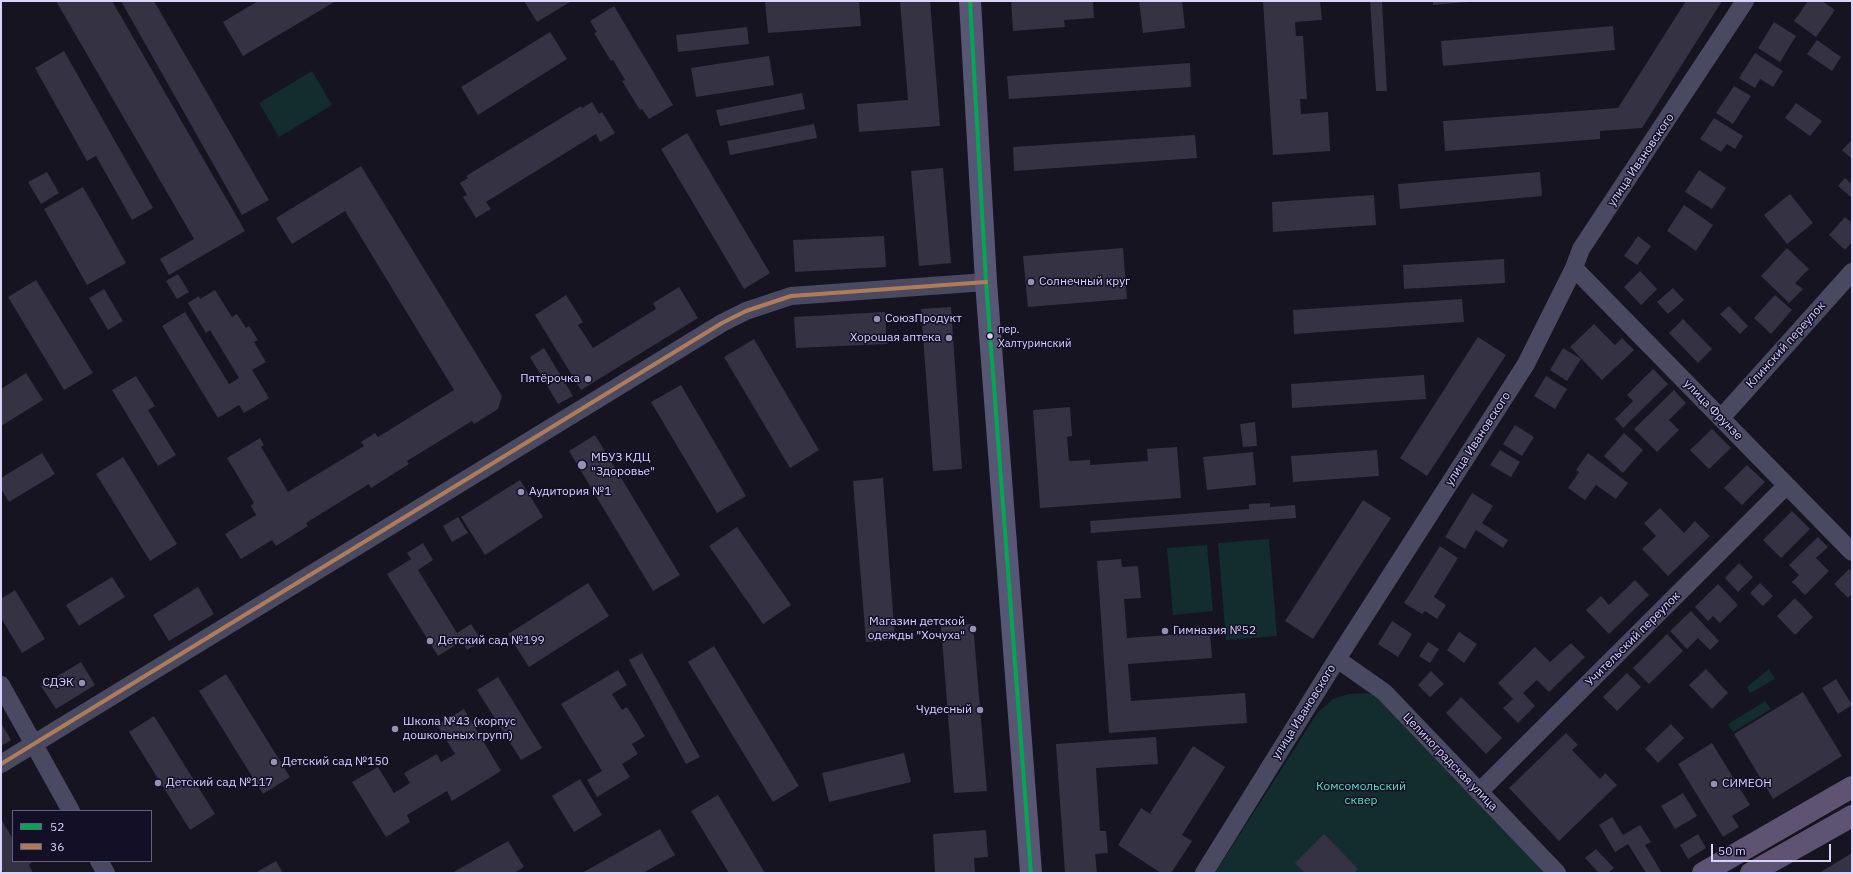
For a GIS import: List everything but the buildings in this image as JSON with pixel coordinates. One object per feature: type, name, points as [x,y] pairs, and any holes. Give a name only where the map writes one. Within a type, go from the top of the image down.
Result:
[{"type":"main road","points":[[970,1],[986,282],[1031,873]]},
{"type":"main road","points":[[1703,873],[1852,787]]},
{"type":"main road","points":[[1751,873],[1852,816]]},
{"type":"street","name":"улица Ивановского","points":[[1204,873],[1337,659],[1526,364],[1574,268],[1581,249],[1744,1]]},
{"type":"street","name":"улица Фрунзе","points":[[1574,268],[1852,552]]},
{"type":"street","name":"Клинский переулок","points":[[1721,418],[1852,272]]},
{"type":"street","points":[[1,764],[722,323],[746,311],[792,296],[986,282]]},
{"type":"street","name":"Учительский переулок","points":[[1479,792],[1786,486]]},
{"type":"street","name":"Целиноградская улица","points":[[1337,659],[1384,692],[1557,873]]},
{"type":"street","points":[[1,685],[70,810]]},
{"type":"street","points":[[100,862],[106,873]]},
{"type":"green space","points":[[312,71],[332,105],[279,137],[259,103]]},
{"type":"green space","points":[[1269,539],[1277,636],[1226,640],[1218,543]]},
{"type":"green space","points":[[1207,545],[1213,611],[1173,615],[1167,548]]},
{"type":"green space","points":[[1769,669],[1775,679],[1750,693],[1747,687]]},
{"type":"green space","name":"Комсомольский сквер","points":[[1366,693],[1377,695],[1549,873],[1215,873],[1318,712],[1333,699],[1349,694]]},
{"type":"green space","points":[[1765,701],[1771,709],[1733,732],[1728,724]]},
{"type":"transit line","name":"52","points":[[970,1],[986,282],[1031,873]]},
{"type":"transit line","name":"36","points":[[1,764],[722,323],[746,311],[791,296],[986,282]]},
{"type":"place","name":"Солнечный круг","points":[[1031,282]]},
{"type":"place","name":"СоюзПродукт","points":[[877,319]]},
{"type":"place","name":"пер. Халтуринский","points":[[990,336]]},
{"type":"place","name":"Хорошая аптека","points":[[949,338]]},
{"type":"place","name":"Пятёрочка","points":[[588,379]]},
{"type":"place","name":"МБУЗ КДЦ \"Здоровье\"","points":[[582,465]]},
{"type":"place","name":"Аудитория №1","points":[[521,492]]},
{"type":"place","name":"Магазин детской одежды \"Хочуха\"","points":[[973,629]]},
{"type":"place","name":"Гимназия №52","points":[[1165,631]]},
{"type":"place","name":"Детский сад №199","points":[[430,641]]},
{"type":"place","name":"СДЭК","points":[[82,683]]},
{"type":"place","name":"Чудесный","points":[[980,710]]},
{"type":"place","name":"Школа №43 (корпус дошкольных групп)","points":[[395,729]]},
{"type":"place","name":"Детский сад №150","points":[[274,762]]},
{"type":"place","name":"Детский сад №117","points":[[158,783]]},
{"type":"place","name":"СИМЕОН","points":[[1714,784]]}]
